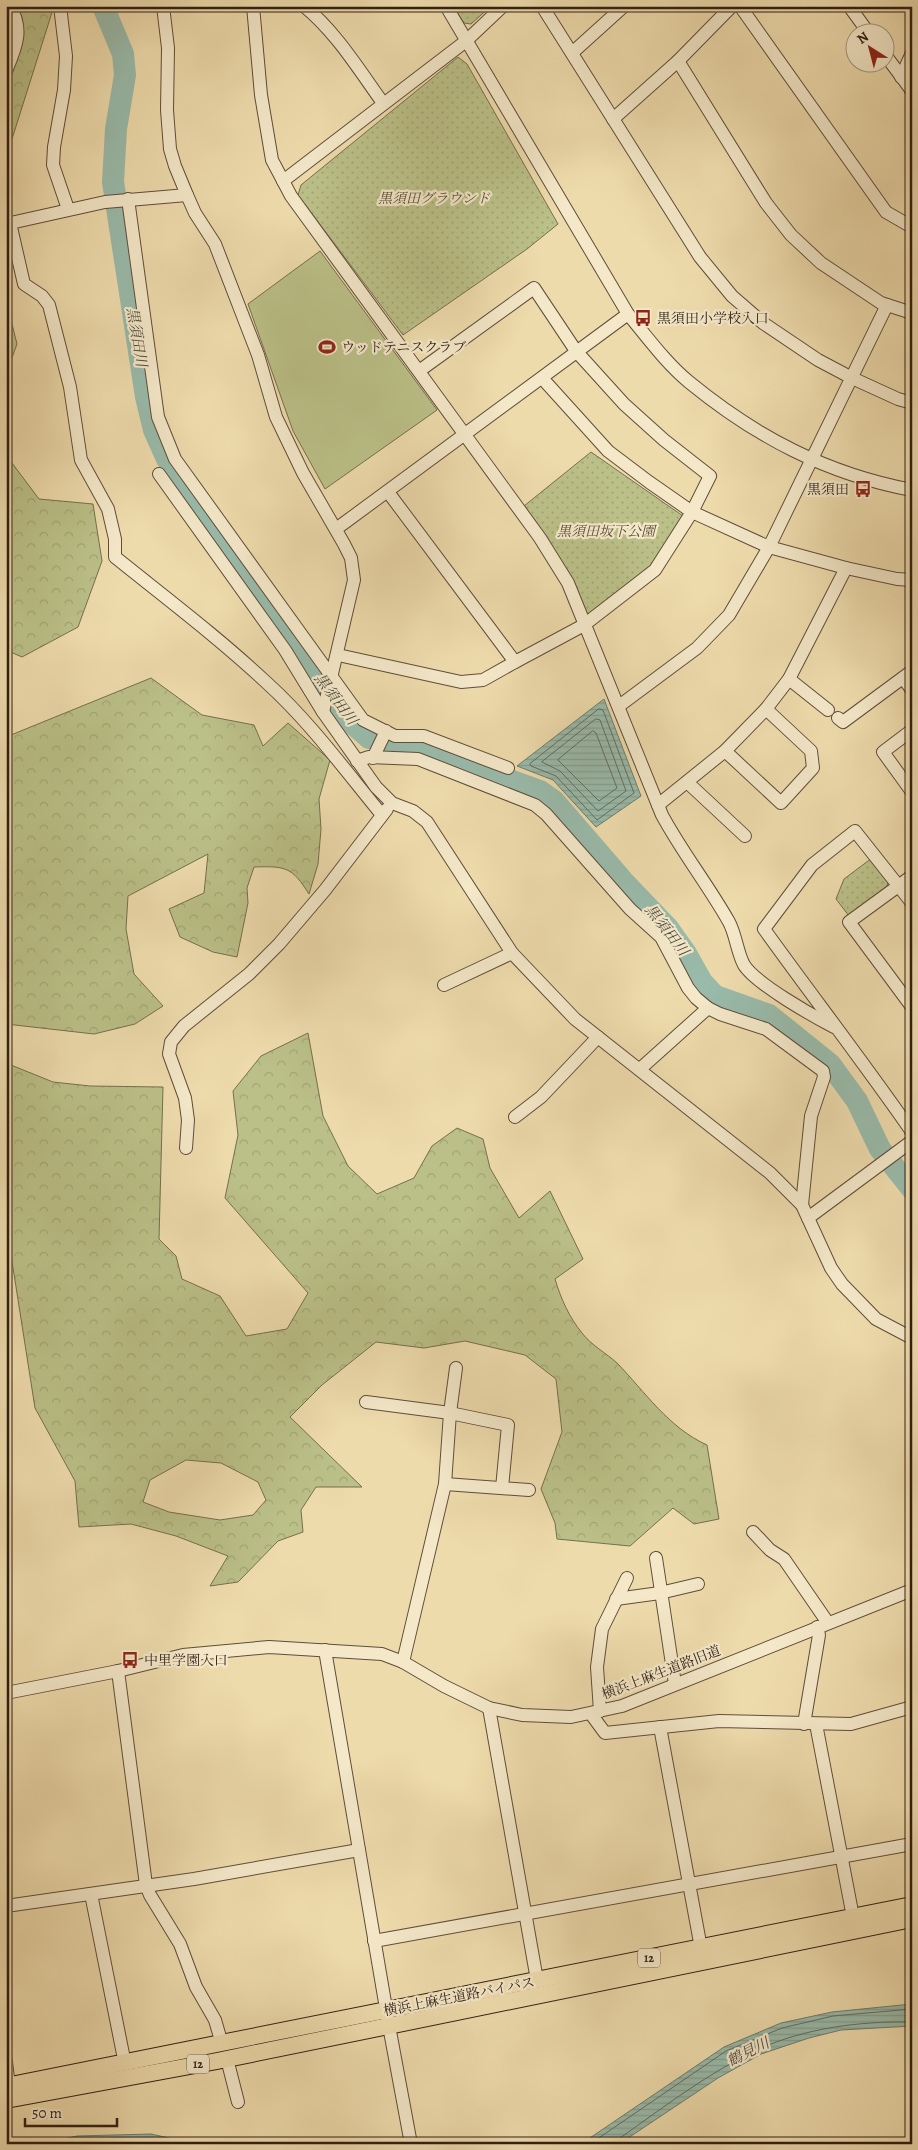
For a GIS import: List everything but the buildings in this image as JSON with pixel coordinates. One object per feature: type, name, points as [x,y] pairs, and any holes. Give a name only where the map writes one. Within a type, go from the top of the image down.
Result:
[{"type":"main road","name":"横浜上麻生道路バイパス","points":[[388,2018],[537,1980],[912,1905]]},
{"type":"main road","name":"横浜上麻生道路バイパス","points":[[7,2090],[225,2051],[388,2018],[912,1919]]},
{"type":"main road","name":"横浜上麻生道路バイパス","points":[[7,2090],[125,2064],[225,2051]]},
{"type":"street","points":[[6,71],[14,53],[19,30],[15,14],[10,6]]},
{"type":"street","points":[[60,6],[66,56],[64,90],[54,147],[53,165],[68,209]]},
{"type":"street","points":[[163,6],[168,48],[167,110],[170,149],[175,166],[195,213],[215,244],[258,355],[276,417],[303,472],[351,558],[354,569],[354,580],[338,655],[324,707]]},
{"type":"street","points":[[253,6],[261,95],[272,160],[291,196],[540,538],[568,583],[658,805],[674,838],[730,923],[744,965],[762,983],[808,1013],[834,1027]]},
{"type":"street","points":[[304,6],[317,17],[332,35],[384,103]]},
{"type":"street","points":[[446,6],[628,314],[651,342],[688,381],[760,434],[810,460],[846,474],[912,490]]},
{"type":"street","points":[[283,181],[466,41],[503,6]]},
{"type":"street","points":[[542,6],[700,257],[732,296],[763,323],[818,360],[852,378],[898,399],[912,403]]},
{"type":"street","points":[[572,53],[624,6]]},
{"type":"street","points":[[612,119],[678,61],[732,6]]},
{"type":"street","points":[[740,6],[886,212],[912,227]]},
{"type":"street","points":[[850,7],[861,22]]},
{"type":"street","points":[[901,77],[912,54]]},
{"type":"street","points":[[678,61],[766,203],[791,235],[821,262],[881,303],[912,313]]},
{"type":"street","points":[[896,70],[912,91]]},
{"type":"street","points":[[187,194],[104,202],[8,223],[24,284],[42,296],[49,305],[70,387],[81,460],[108,509],[115,539],[114,557],[267,683],[323,742],[382,815]]},
{"type":"street","points":[[126,199],[158,417],[165,438],[181,467],[363,720],[395,736],[424,736],[508,768]]},
{"type":"street","points":[[338,655],[461,682],[483,680],[584,625],[655,570],[692,512],[710,476],[664,440],[624,404],[576,351],[534,288],[419,372]]},
{"type":"street","points":[[618,706],[697,648],[729,615],[769,548],[810,460],[887,305]]},
{"type":"street","points":[[336,529],[628,314]]},
{"type":"street","points":[[542,378],[608,451],[692,512],[769,548],[846,568],[897,579],[912,580]]},
{"type":"street","points":[[160,474],[285,650],[379,792],[392,803],[413,811],[427,822],[512,953],[575,1019],[763,1168],[802,1205],[831,1268],[842,1284],[876,1319],[912,1338]]},
{"type":"street","points":[[388,492],[515,662]]},
{"type":"street","points":[[658,805],[725,751],[766,709],[789,679],[846,568]]},
{"type":"street","points":[[789,679],[843,722],[907,674],[912,690]]},
{"type":"street","points":[[725,751],[780,803],[813,768],[811,751],[766,709]]},
{"type":"street","points":[[912,730],[883,752],[912,792]]},
{"type":"street","points":[[373,758],[386,731]]},
{"type":"street","points":[[357,761],[373,758],[427,761],[526,800],[542,809],[630,909],[660,937],[688,988],[708,1008],[766,1029],[823,1071],[824,1077],[811,1116],[802,1205]]},
{"type":"street","points":[[688,782],[745,836]]},
{"type":"street","points":[[186,1148],[188,1120],[185,1098],[169,1054],[171,1042],[184,1026],[249,974],[279,944],[325,890],[392,803]]},
{"type":"street","points":[[808,1218],[911,1138],[854,1049],[834,1027],[764,929],[812,865],[855,832],[912,903]]},
{"type":"street","points":[[912,876],[849,922],[912,1007]]},
{"type":"street","points":[[444,985],[512,953]]},
{"type":"street","points":[[640,1069],[708,1008]]},
{"type":"street","points":[[514,1117],[541,1097],[598,1037]]},
{"type":"street","points":[[403,1662],[445,1484],[450,1413],[456,1368]]},
{"type":"street","points":[[366,1402],[450,1413],[508,1425],[502,1488]]},
{"type":"street","points":[[445,1484],[529,1490]]},
{"type":"street","points":[[754,1532],[770,1550],[784,1559],[823,1625],[819,1635],[810,1724],[852,1917]]},
{"type":"street","points":[[656,1558],[675,1684]]},
{"type":"street","points":[[627,1578],[602,1629],[597,1667],[595,1713],[605,1733],[718,1721],[851,1724],[912,1707]]},
{"type":"street","points":[[616,1600],[660,1593],[698,1584]]},
{"type":"street","name":"横浜上麻生道路旧道","points":[[6,1693],[118,1671],[183,1655],[269,1647],[382,1654],[403,1662],[444,1686],[489,1708],[522,1715],[550,1717],[595,1713],[622,1706],[912,1590]]},
{"type":"street","points":[[325,1650],[374,1941],[411,2144]]},
{"type":"street","points":[[118,1671],[146,1885],[180,1944],[196,1987],[215,2020],[238,2102]]},
{"type":"street","points":[[489,1708],[537,1980]]},
{"type":"street","points":[[660,1727],[700,1948]]},
{"type":"street","points":[[374,1941],[912,1844]]},
{"type":"street","points":[[6,1906],[194,1879],[359,1850]]},
{"type":"street","points":[[90,1894],[125,2064]]},
{"type":"street","points":[[6,2062],[7,2090]]},
{"type":"green space","points":[[20,6],[54,6],[6,158],[6,53]]},
{"type":"green space","points":[[453,6],[491,6],[471,24],[464,23]]},
{"type":"green space","name":"黒須田グラウンド","points":[[458,57],[467,64],[558,224],[527,249],[403,335],[298,195],[301,185]]},
{"type":"green space","name":"ウッドテニスクラブ","points":[[320,251],[437,410],[325,489],[293,431],[248,304]]},
{"type":"green space","points":[[8,308],[17,344],[6,374],[6,310]]},
{"type":"green space","name":"黒須田坂下公園","points":[[591,452],[683,516],[649,568],[589,617],[565,571],[524,506]]},
{"type":"green space","points":[[6,455],[39,499],[93,504],[102,561],[78,627],[22,657],[6,650]]},
{"type":"green space","points":[[151,678],[202,715],[254,725],[263,746],[288,723],[330,760],[319,799],[321,829],[318,864],[309,894],[298,878],[287,870],[274,867],[254,867],[247,888],[248,903],[237,957],[213,952],[180,937],[169,909],[204,893],[208,854],[128,896],[126,929],[134,974],[163,1006],[135,1024],[94,1034],[6,1024],[6,737]]},
{"type":"green space","points":[[872,858],[889,880],[887,886],[849,916],[836,899],[844,879]]},
{"type":"green space","points":[[308,1033],[323,1116],[348,1166],[377,1194],[414,1178],[432,1146],[457,1128],[483,1139],[490,1168],[519,1218],[550,1191],[583,1259],[555,1279],[566,1308],[577,1327],[586,1337],[617,1363],[669,1419],[693,1438],[707,1445],[719,1519],[694,1524],[673,1508],[630,1546],[557,1539],[555,1523],[541,1489],[562,1432],[556,1379],[525,1355],[465,1341],[424,1348],[376,1342],[322,1385],[290,1417],[362,1487],[316,1487],[301,1510],[303,1532],[278,1541],[238,1582],[210,1586],[228,1556],[176,1536],[131,1524],[79,1527],[75,1481],[35,1408],[6,1223],[6,1063],[53,1082],[90,1086],[163,1087],[159,1239],[176,1256],[182,1279],[220,1296],[246,1336],[287,1329],[308,1293],[225,1198],[238,1135],[233,1091],[261,1056]],"holes":[[[186,1460],[221,1463],[258,1482],[266,1500],[253,1515],[220,1520],[169,1512],[143,1502],[150,1480]]]},
{"type":"water","points":[[604,699],[641,796],[596,827],[553,780],[517,766]]},
{"type":"water","name":"鶴見川","points":[[912,2004],[912,2026],[841,2030],[809,2038],[761,2054],[718,2078],[619,2144],[581,2144],[724,2047],[781,2023],[832,2012]]},
{"type":"water","points":[[151,2134],[196,2144],[42,2144],[77,2136]]},
{"type":"waterway","name":"黒須田川","points":[[103,6],[123,54],[125,75],[116,129],[113,182],[146,397],[154,430],[167,459],[353,724],[369,738],[415,746],[540,791],[554,801],[623,881],[668,928],[685,952],[702,982],[715,996],[769,1015],[830,1064],[857,1101],[880,1149],[912,1189]]},
{"type":"place","name":"黒須田小学校入口","points":[[643,318]]},
{"type":"place","name":"ウッドテニスクラブ","points":[[327,347]]},
{"type":"place","name":"黒須田","points":[[863,489]]},
{"type":"place","name":"中里学園入口","points":[[130,1660]]}]
